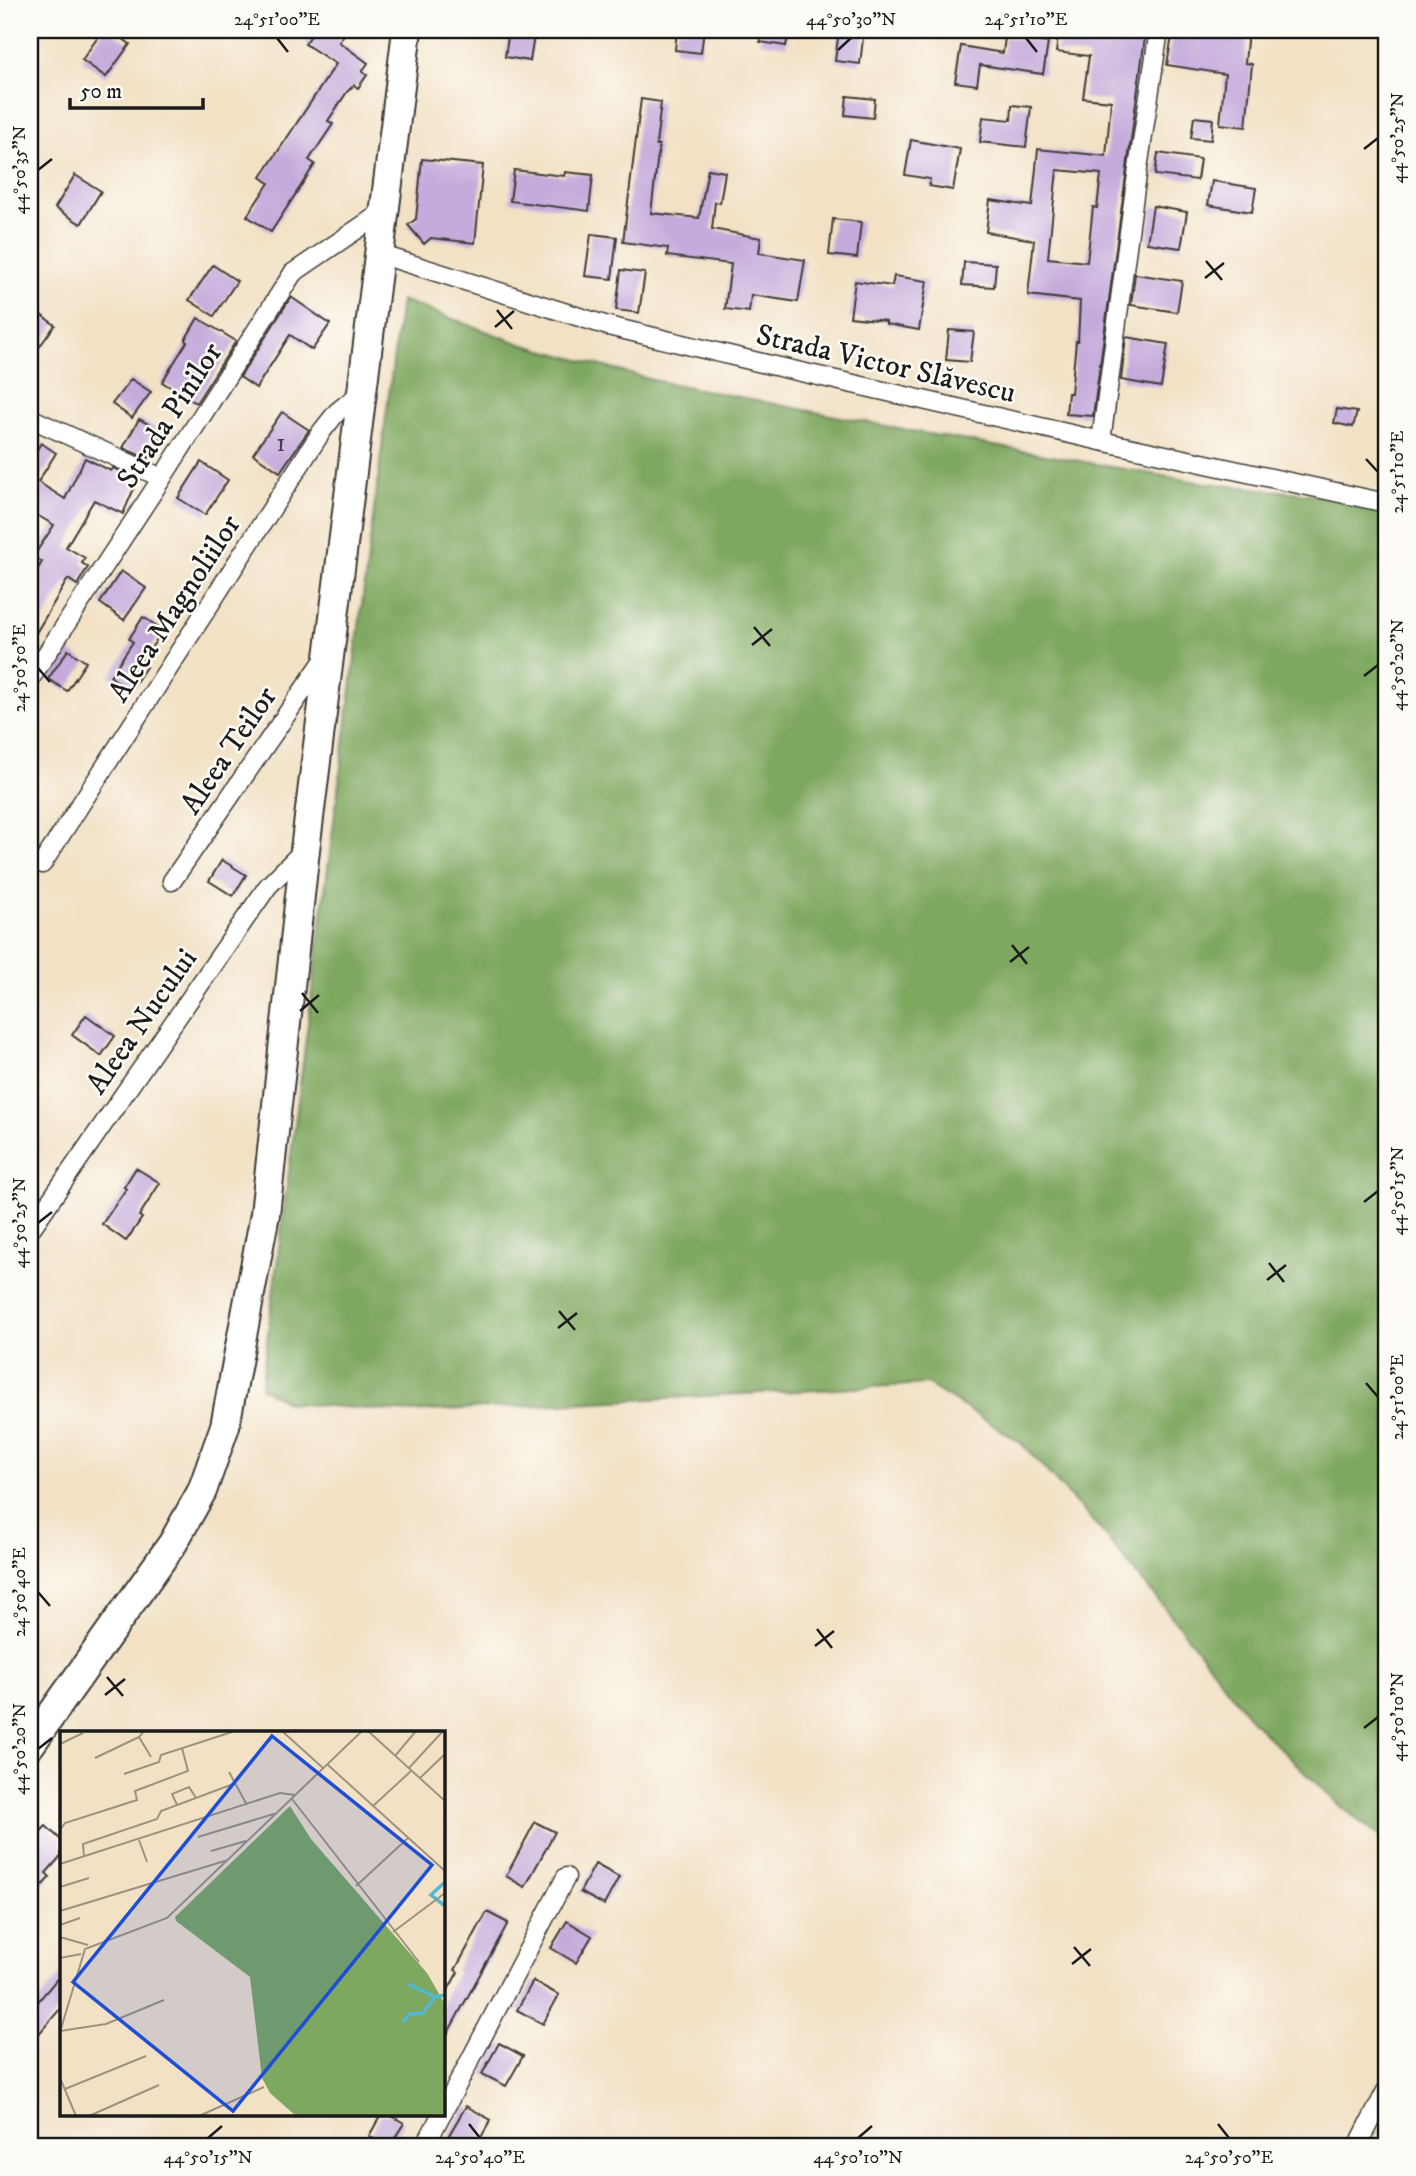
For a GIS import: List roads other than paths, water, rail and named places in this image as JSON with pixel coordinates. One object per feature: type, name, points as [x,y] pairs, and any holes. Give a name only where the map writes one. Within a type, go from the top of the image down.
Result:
[{"type":"main road","points":[[30,1745],[173,1543],[202,1491],[225,1426],[265,1214],[305,850],[407,30]]},
{"type":"street","points":[[1101,441],[1159,30]]},
{"type":"street","name":"Strada Pinilor","points":[[30,679],[293,272],[384,211]]},
{"type":"street","name":"Strada Victor Slăvescu","points":[[379,254],[608,326],[1101,441],[1386,503]]},
{"type":"street","name":"Aleea Magnoliilor","points":[[42,864],[322,431],[337,412],[363,390]]},
{"type":"street","points":[[30,418],[162,478]]},
{"type":"street","name":"Aleea Teilor","points":[[172,881],[330,651]]},
{"type":"street","name":"Aleea Nucului","points":[[30,1230],[268,886],[305,850]]},
{"type":"street","points":[[444,2109],[566,1877]]},
{"type":"street","points":[[1358,2146],[1386,2091]]},
{"type":"street","points":[[425,2146],[440,2116]]}]
